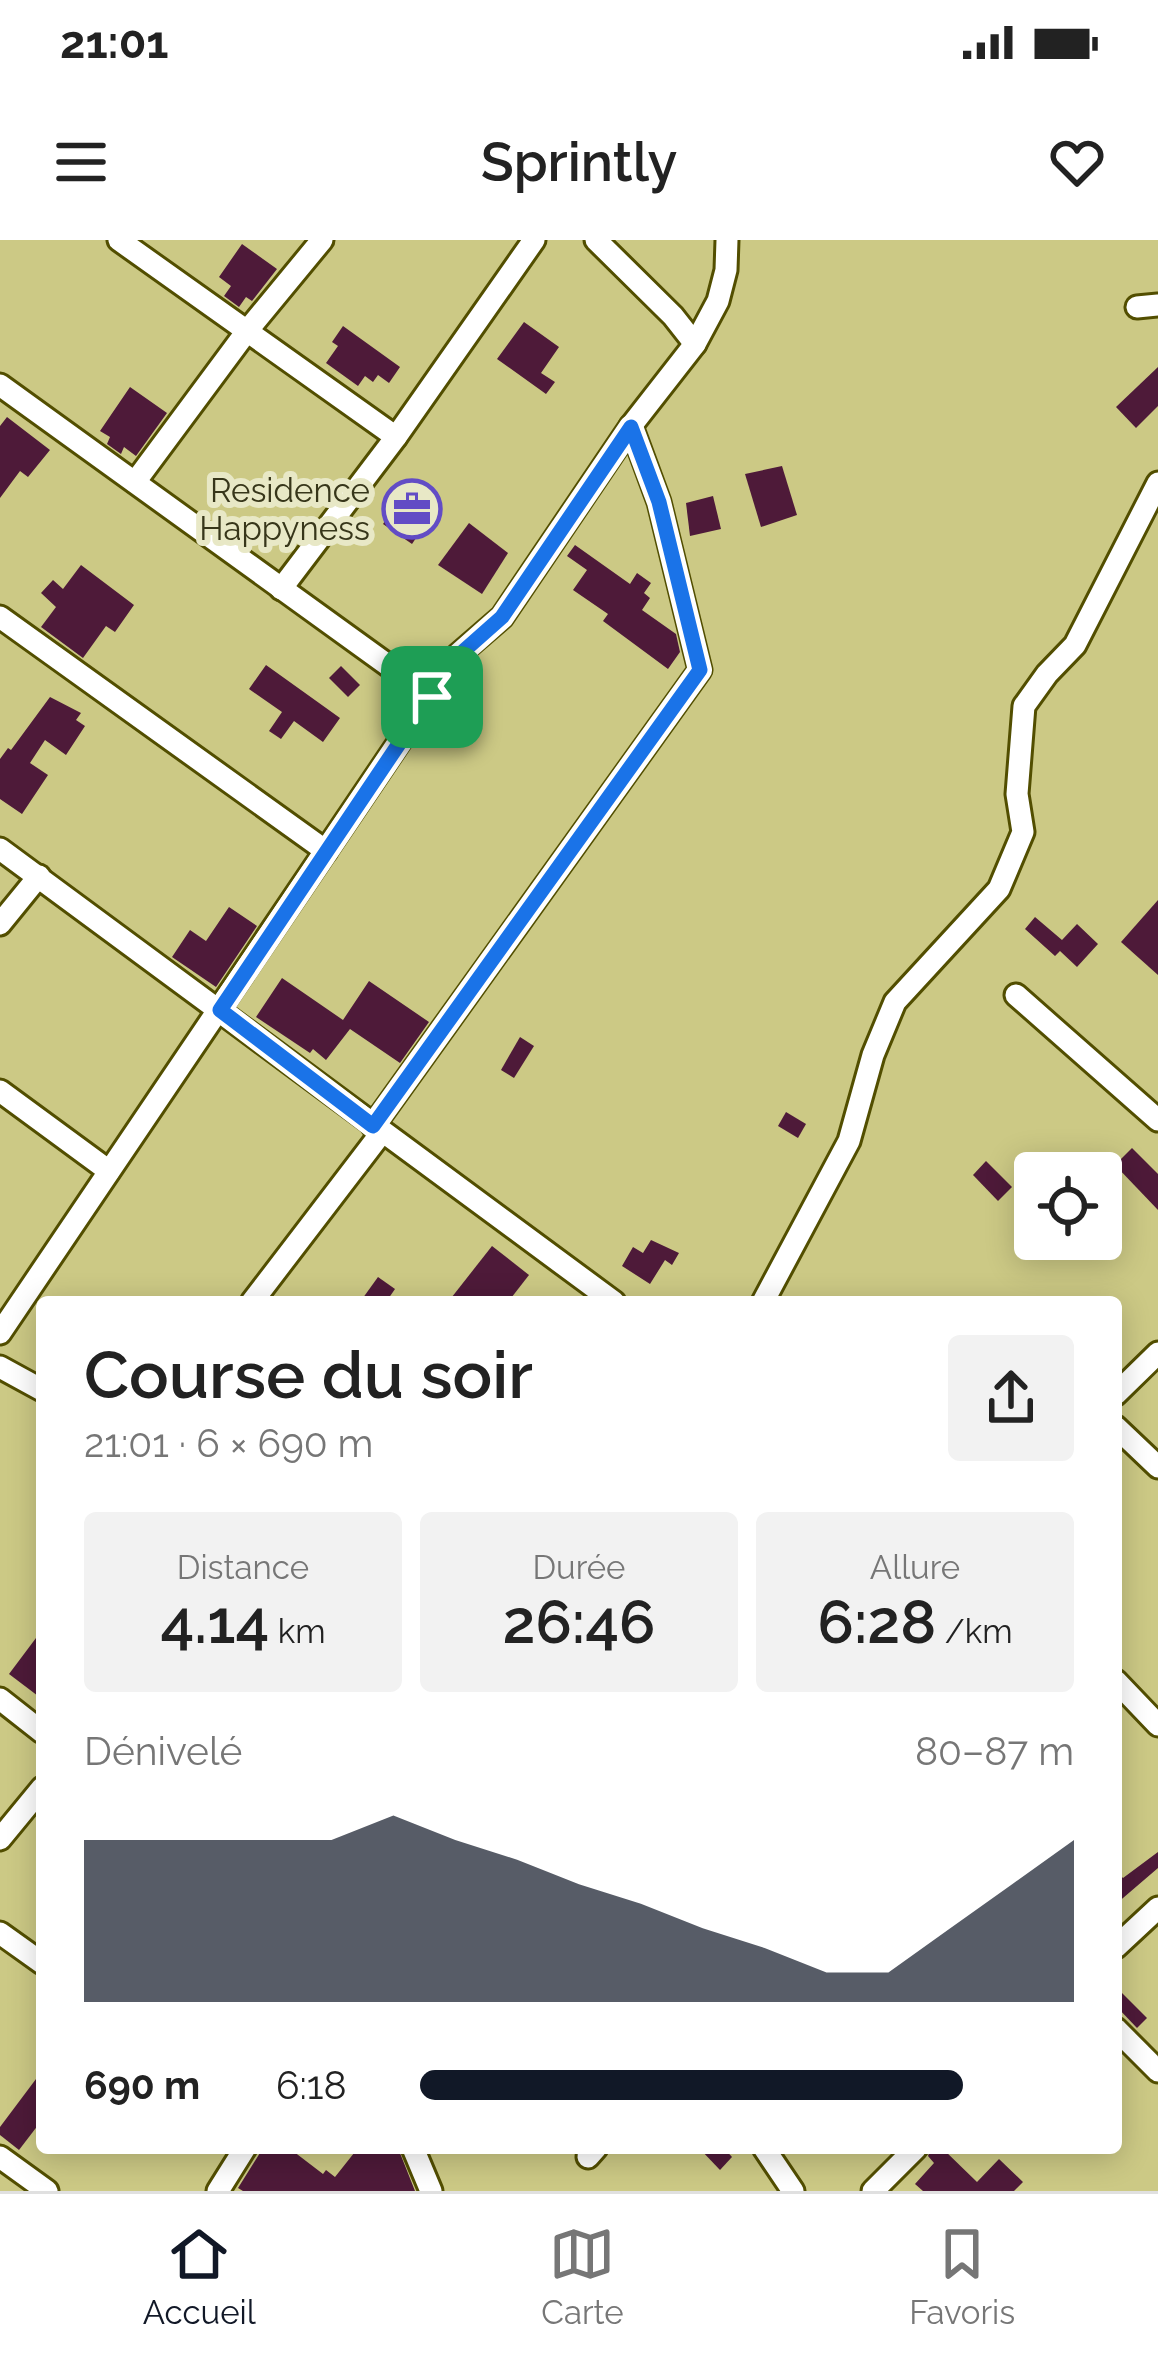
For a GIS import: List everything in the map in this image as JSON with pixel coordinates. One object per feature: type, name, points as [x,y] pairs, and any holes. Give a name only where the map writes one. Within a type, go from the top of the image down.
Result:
[{"type":"street","points":[[119,240],[396,437]]},
{"type":"street","points":[[135,482],[247,331],[322,240]]},
{"type":"street","points":[[281,589],[396,437],[534,240]]},
{"type":"street","points":[[596,240],[674,316],[695,344]]},
{"type":"street","points":[[0,1333],[458,656],[502,617],[631,427],[695,344],[718,302],[727,240]]},
{"type":"street","points":[[0,385],[432,697]]},
{"type":"street","points":[[256,1296],[700,670],[659,502],[631,427]]},
{"type":"street","points":[[766,1296],[849,1141],[873,1055],[895,1001],[999,889],[1023,832],[1017,794],[1024,706],[1075,645],[1158,483]]},
{"type":"street","points":[[0,617],[326,851]]},
{"type":"street","points":[[0,849],[606,1296]]},
{"type":"street","points":[[0,924],[39,876]]},
{"type":"street","points":[[1016,995],[1158,1120]]},
{"type":"street","points":[[0,1091],[109,1171]]},
{"type":"street","points":[[1122,1388],[1158,1353]]},
{"type":"street","points":[[0,1367],[36,1387]]},
{"type":"street","points":[[1122,1433],[1158,1467]]},
{"type":"street","points":[[1122,1687],[1158,1725]]},
{"type":"street","points":[[0,1700],[36,1727]]},
{"type":"street","points":[[0,1838],[36,1795]]},
{"type":"street","points":[[1122,1941],[1158,1908]]},
{"type":"street","points":[[0,1933],[36,1959]]},
{"type":"street","points":[[1122,2035],[1158,2071]]},
{"type":"street","points":[[218,2191],[241,2154]]},
{"type":"street","points":[[416,2154],[431,2191]]},
{"type":"street","points":[[768,2154],[794,2191]]},
{"type":"street","points":[[873,2191],[910,2154]]},
{"type":"street","points":[[2,2163],[47,2191]]},
{"type":"building","points":[[242,244],[277,269],[252,301],[246,297],[239,307],[224,296],[231,286],[219,277]]},
{"type":"building","points":[[524,322],[559,347],[541,373],[555,382],[546,394],[497,359]]},
{"type":"building","points":[[343,326],[400,367],[389,383],[378,375],[373,382],[365,376],[358,386],[326,363],[338,346],[332,342]]},
{"type":"building","points":[[1158,367],[1158,406],[1136,428],[1116,407]]},
{"type":"building","points":[[130,387],[167,413],[136,456],[124,447],[121,454],[100,431]]},
{"type":"building","points":[[7,417],[50,450],[28,477],[20,471],[0,498],[0,426]]},
{"type":"building","points":[[782,466],[797,515],[761,527],[745,474]]},
{"type":"building","points":[[412,482],[441,501],[412,544],[383,524]]},
{"type":"building","points":[[713,496],[721,529],[690,536],[686,503]]},
{"type":"building","points":[[469,523],[508,553],[482,594],[438,565]]},
{"type":"building","points":[[575,545],[630,584],[637,573],[651,583],[644,593],[650,598],[642,610],[676,634],[680,652],[668,669],[603,621],[608,614],[573,590],[587,570],[567,556]]},
{"type":"building","points":[[81,565],[134,605],[115,632],[106,626],[83,658],[41,627],[56,607],[41,593],[53,580],[63,589]]},
{"type":"building","points":[[266,665],[340,718],[323,742],[294,721],[281,739],[269,731],[282,712],[249,689]]},
{"type":"building","points":[[341,666],[360,685],[348,697],[329,678]]},
{"type":"building","points":[[50,697],[81,713],[76,720],[85,726],[66,755],[45,740],[30,763],[48,775],[22,814],[0,799],[0,759]]},
{"type":"building","points":[[1158,900],[1158,975],[1121,942]]},
{"type":"building","points":[[229,907],[257,926],[216,987],[172,957],[190,930],[206,941]]},
{"type":"building","points":[[1035,917],[1062,940],[1077,924],[1098,944],[1077,967],[1060,951],[1055,956],[1025,929]]},
{"type":"building","points":[[282,978],[343,1020],[369,981],[429,1022],[400,1063],[350,1029],[326,1060],[256,1017]]},
{"type":"building","points":[[520,1037],[534,1046],[514,1078],[501,1070]]},
{"type":"building","points":[[786,1112],[806,1124],[798,1138],[778,1126]]},
{"type":"building","points":[[1132,1148],[1158,1174],[1158,1210],[1122,1172],[1122,1158]]},
{"type":"building","points":[[986,1161],[1012,1187],[998,1201],[973,1175]]},
{"type":"building","points":[[651,1240],[679,1253],[672,1265],[665,1260],[650,1284],[622,1266],[633,1247],[643,1253]]},
{"type":"building","points":[[492,1246],[529,1275],[513,1296],[453,1296]]},
{"type":"building","points":[[378,1277],[395,1289],[390,1296],[364,1296]]},
{"type":"building","points":[[36,1638],[36,1694],[9,1674]]},
{"type":"building","points":[[1158,1852],[1158,1868],[1122,1899],[1123,1878]]},
{"type":"building","points":[[1122,1993],[1147,2018],[1137,2028],[1122,2012]]},
{"type":"building","points":[[36,2079],[36,2128],[19,2150],[0,2135],[0,2127]]},
{"type":"building","points":[[259,2154],[297,2154],[323,2174],[326,2170],[335,2177],[353,2154],[400,2154],[415,2191],[243,2191],[238,2188]]},
{"type":"building","points":[[705,2154],[729,2154],[732,2157],[720,2170]]},
{"type":"building","points":[[948,2154],[977,2182],[999,2159],[1023,2182],[1014,2191],[923,2191],[915,2184],[934,2163],[928,2156]]},
{"type":"place","name":"Residence Happyness","points":[[412,509]]},
{"type":"route","points":[[631,427],[659,502],[700,670],[373,1126],[220,1010],[432,697],[458,656],[502,617],[631,427]]}]
